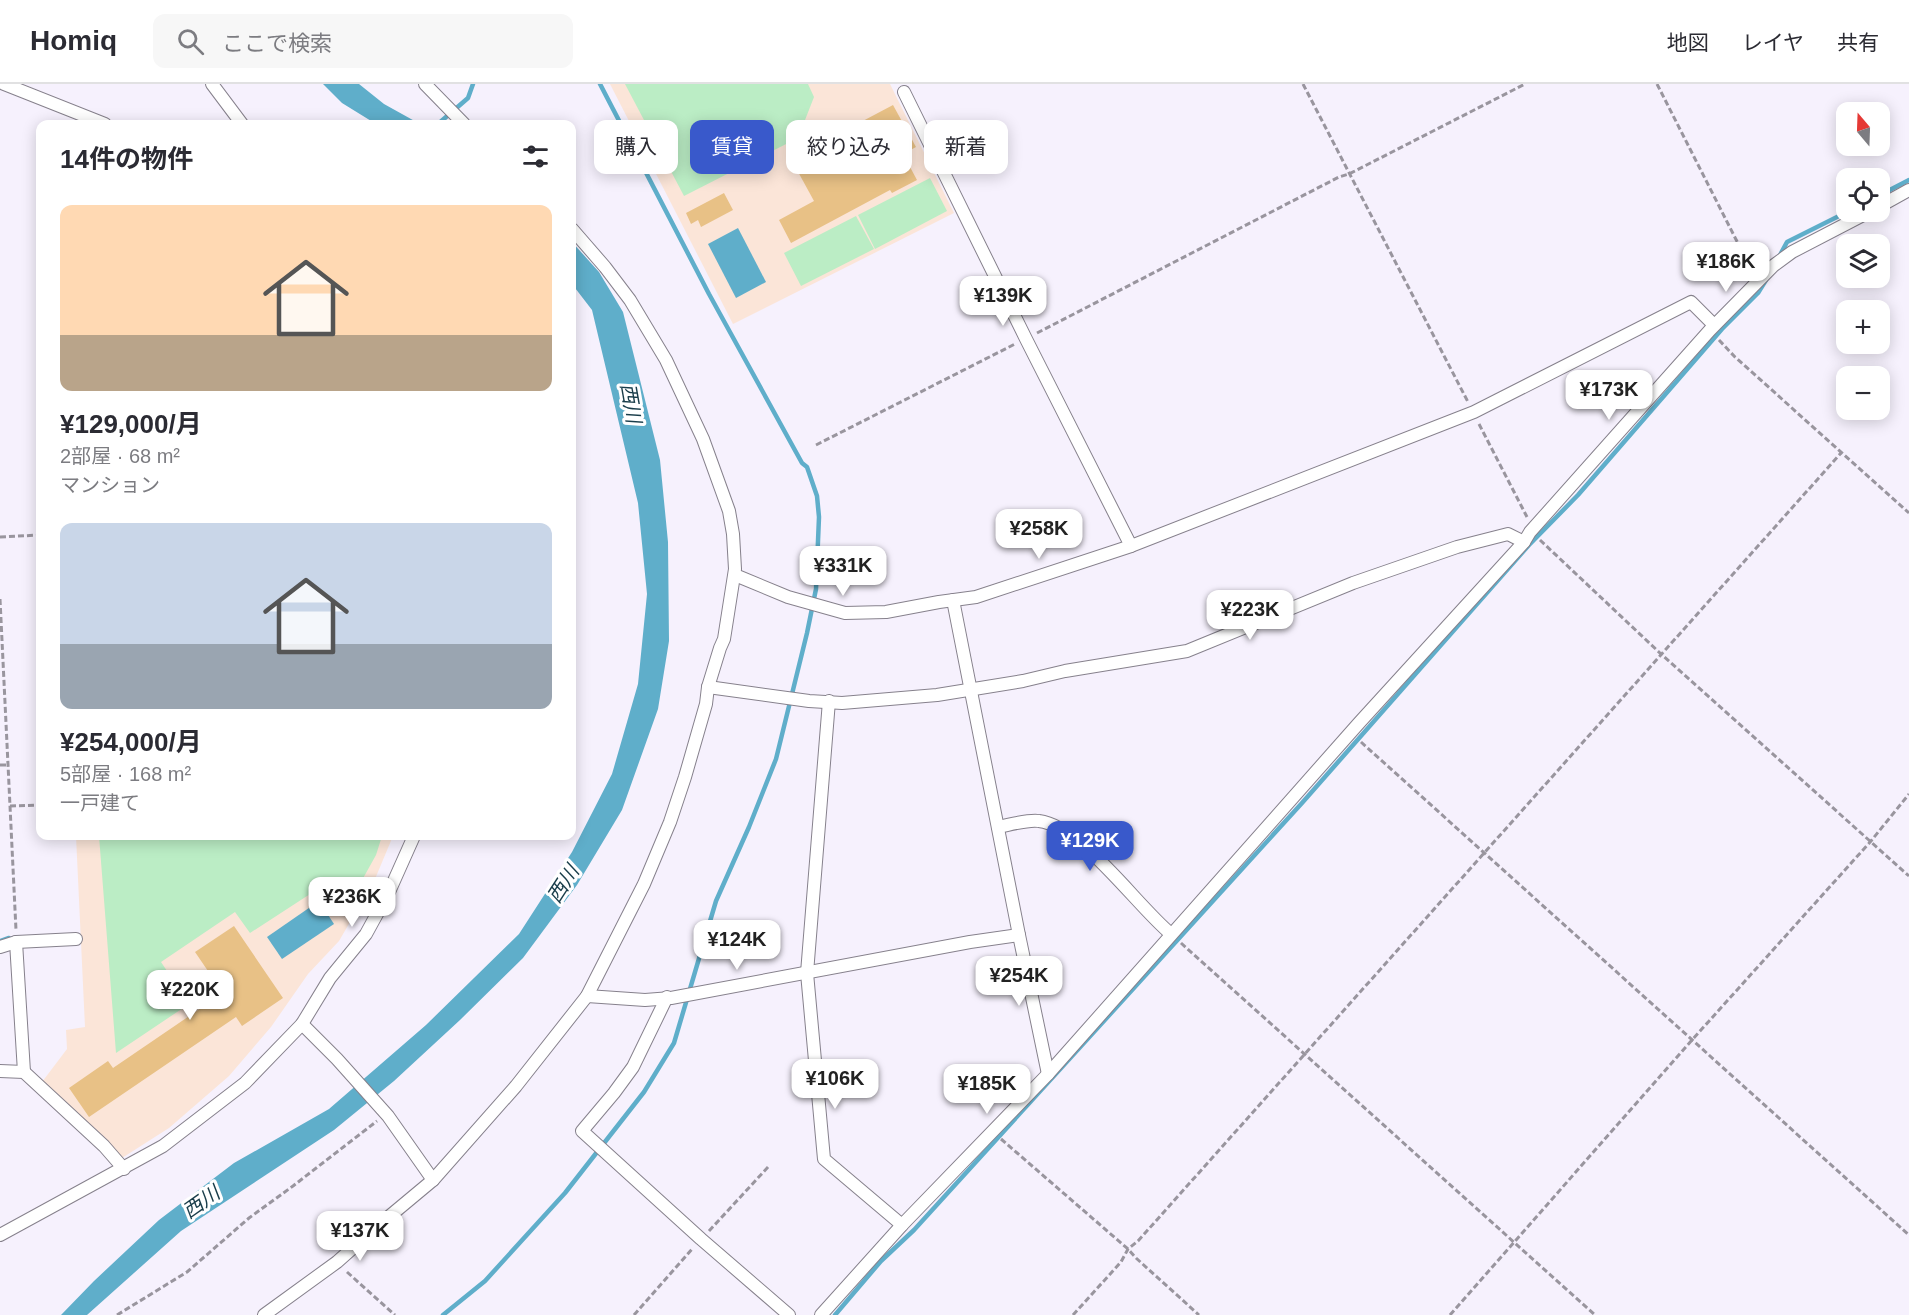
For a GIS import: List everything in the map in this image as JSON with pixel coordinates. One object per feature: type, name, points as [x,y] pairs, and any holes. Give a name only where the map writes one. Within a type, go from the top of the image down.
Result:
[{"type":"street","points":[[4,84],[95,120]]},
{"type":"street","points":[[212,84],[239,120]]},
{"type":"street","points":[[425,84],[460,120]]},
{"type":"street","points":[[904,92],[1131,546]]},
{"type":"street","points":[[1890,200],[1909,190]]},
{"type":"street","points":[[821,1315],[902,1226],[1048,1074],[1712,327],[1773,266],[1792,252],[1850,222]]},
{"type":"street","points":[[264,1315],[337,1262],[433,1180],[516,1086],[587,996],[644,884],[670,822],[692,756],[706,704],[708,687],[724,639],[735,575],[729,511],[703,439],[666,360],[630,300],[576,234]]},
{"type":"street","points":[[735,575],[788,597],[844,613],[886,612],[976,597],[1131,546],[1474,412],[1691,302],[1712,327]]},
{"type":"street","points":[[708,687],[809,701],[842,703],[938,695],[1187,651],[1353,583],[1457,547],[1508,534],[1527,537]]},
{"type":"street","points":[[954,600],[1048,1074]]},
{"type":"street","points":[[829,701],[807,973],[824,1158],[902,1226]]},
{"type":"street","points":[[998,827],[1039,820],[1068,832],[1096,857],[1171,934]]},
{"type":"street","points":[[0,1235],[163,1146],[245,1083],[302,1024],[330,978],[366,934],[389,892],[412,840]]},
{"type":"street","points":[[587,996],[645,1000],[667,997],[1019,935]]},
{"type":"street","points":[[0,947],[16,942],[76,939]]},
{"type":"street","points":[[16,942],[24,1072]]},
{"type":"street","points":[[667,997],[633,1066],[582,1131],[789,1315]]},
{"type":"street","points":[[302,1024],[384,1112],[433,1180]]},
{"type":"street","points":[[0,1071],[24,1072],[104,1146],[124,1169]]},
{"type":"path","points":[[1303,84],[1527,516],[1527,537],[1909,876]]},
{"type":"path","points":[[816,445],[1525,84]]},
{"type":"path","points":[[1657,84],[1758,282]]},
{"type":"path","points":[[1712,327],[1735,357],[1909,513]]},
{"type":"path","points":[[1073,1315],[1121,1262],[1128,1249],[1138,1241],[1841,453]]},
{"type":"path","points":[[0,537],[36,535]]},
{"type":"path","points":[[0,599],[16,942]]},
{"type":"path","points":[[1351,732],[1909,1235]]},
{"type":"path","points":[[0,765],[8,765]]},
{"type":"path","points":[[1450,1315],[1871,841],[1909,794]]},
{"type":"path","points":[[10,806],[36,805]]},
{"type":"path","points":[[1171,934],[1595,1315]]},
{"type":"path","points":[[117,1315],[187,1272],[249,1218],[378,1120],[384,1112]]},
{"type":"path","points":[[992,1132],[1008,1143],[1128,1249],[1199,1315]]},
{"type":"path","points":[[337,1262],[395,1315]]},
{"type":"shaded area","points":[[610,84],[890,84],[908,120],[786,120],[786,174],[912,174],[912,128],[924,153],[924,174],[935,174],[954,213],[733,324],[656,174],[678,174],[678,120],[628,120]]},
{"type":"shaded area","points":[[76,840],[391,840],[375,879],[339,941],[308,974],[271,1027],[229,1076],[169,1128],[122,1158],[102,1135],[42,1082],[67,1049],[66,1030],[85,1027]]},
{"type":"green space","points":[[625,84],[808,84],[814,97],[805,120],[786,120],[786,144],[774,150],[774,120],[690,120],[690,174],[727,174],[684,196],[672,174],[678,174],[678,120],[644,120]]},
{"type":"green space","points":[[930,178],[947,211],[875,249],[858,215]]},
{"type":"green space","points":[[856,216],[874,249],[801,286],[784,253]]},
{"type":"green space","points":[[99,840],[381,840],[376,855],[346,909],[327,883],[250,933],[235,912],[161,962],[189,1004],[116,1053]]},
{"type":"water","points":[[323,84],[359,84],[384,104],[413,120],[370,120],[342,103]]},
{"type":"water","points":[[738,228],[766,282],[736,298],[708,244]]},
{"type":"water","name":"西川","points":[[576,246],[599,272],[623,312],[660,460],[668,542],[669,641],[658,709],[622,810],[577,885],[523,958],[394,1081],[334,1130],[181,1231],[87,1315],[61,1315],[159,1220],[234,1163],[329,1109],[426,1025],[519,934],[572,852],[612,774],[638,684],[647,594],[638,503],[592,310],[576,289]]},
{"type":"water","points":[[319,901],[334,924],[282,959],[267,937]]},
{"type":"building","points":[[893,105],[901,120],[865,120]]},
{"type":"building","points":[[912,171],[917,180],[892,193],[890,190],[791,243],[779,220],[814,201],[799,174],[912,174]]},
{"type":"building","points":[[724,193],[733,210],[701,227],[698,220],[691,224],[686,213]]},
{"type":"building","points":[[234,926],[283,998],[242,1026],[236,1017],[89,1117],[69,1088],[108,1061],[113,1068],[223,993],[195,952]]},
{"type":"waterway","points":[[443,120],[468,98],[473,84]]},
{"type":"waterway","points":[[443,1315],[485,1281],[565,1193],[644,1092],[674,1043],[716,901],[776,759],[816,589],[819,517],[817,496],[807,467],[802,463],[709,294],[600,84]]},
{"type":"waterway","points":[[1890,190],[1909,180]]},
{"type":"waterway","points":[[1779,257],[1787,242],[1836,218]]},
{"type":"waterway","points":[[835,1315],[881,1261],[914,1230],[1302,803],[1529,545],[1578,495],[1722,329],[1758,293],[1766,280]]},
{"type":"waterway","points":[[0,941],[9,938]]}]
